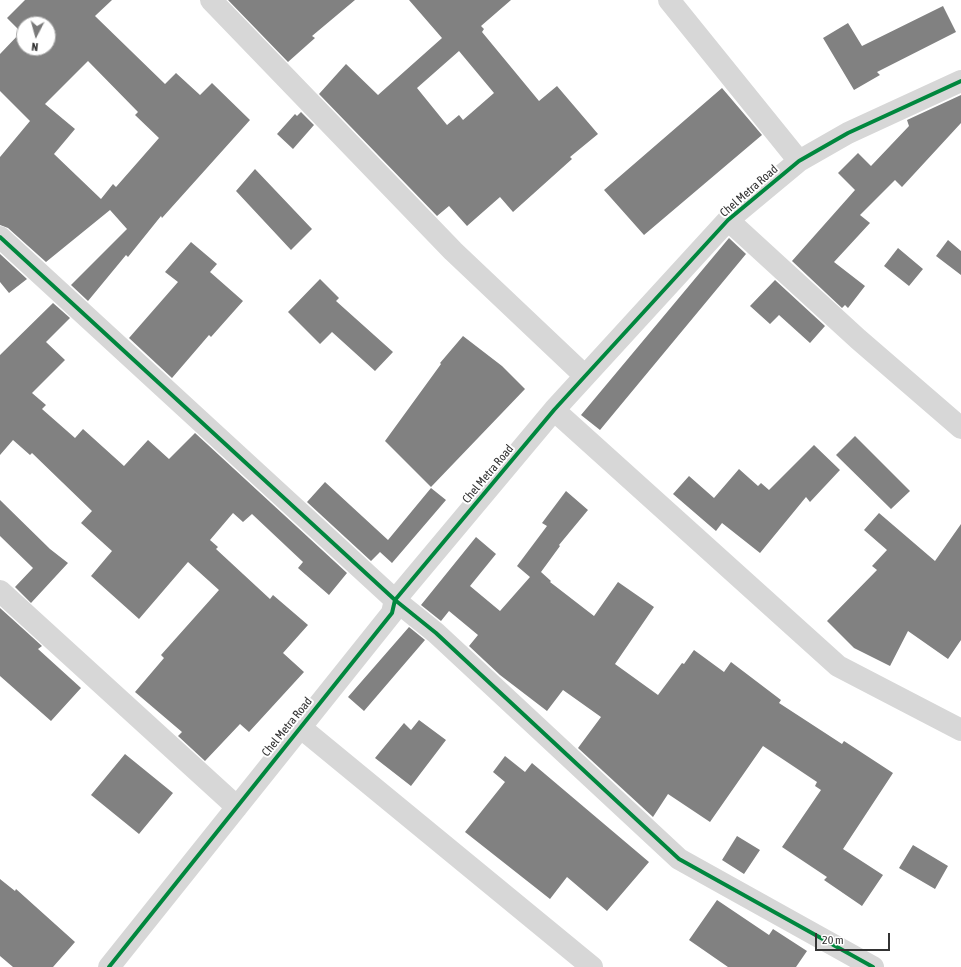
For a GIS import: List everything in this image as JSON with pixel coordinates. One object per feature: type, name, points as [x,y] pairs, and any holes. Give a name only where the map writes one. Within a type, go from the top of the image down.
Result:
[{"type":"street","points":[[211,0],[453,251],[585,376]]},
{"type":"street","points":[[669,0],[799,161]]},
{"type":"street","name":"Chel Metra Road","points":[[109,967],[392,613],[395,600],[554,410],[728,220],[799,161],[848,133],[961,81]]},
{"type":"street","points":[[728,220],[858,339],[961,428]]},
{"type":"street","points":[[0,237],[395,600],[436,633],[679,860],[873,967]]},
{"type":"street","points":[[554,410],[838,666],[961,730]]},
{"type":"street","points":[[0,591],[237,807]]},
{"type":"street","points":[[300,727],[592,967]]},
{"type":"building","points":[[25,0],[112,0],[95,16],[165,84],[176,73],[200,95],[212,83],[250,120],[162,218],[161,216],[128,257],[126,255],[88,301],[71,285],[127,229],[110,210],[46,262],[8,228],[0,225],[0,157],[30,121],[0,91],[0,54],[16,37],[16,56],[56,56],[56,16],[16,16],[16,27],[7,18]],"holes":[[[88,61],[138,112],[135,115],[159,138],[116,187],[113,184],[101,199],[54,154],[75,129],[45,104]]]},
{"type":"building","points":[[228,0],[355,0],[312,36],[315,38],[288,62]]},
{"type":"building","points":[[409,0],[511,0],[481,26],[484,29],[482,32],[539,101],[557,86],[598,134],[570,157],[572,159],[513,212],[500,197],[467,226],[449,206],[437,216],[319,94],[346,64],[378,95],[442,38]],"holes":[[[459,51],[494,93],[463,120],[459,115],[447,125],[417,88]]]},
{"type":"building","points":[[943,6],[956,32],[877,72],[880,75],[854,90],[823,38],[848,23],[862,46]]},
{"type":"building","points":[[722,88],[762,135],[644,235],[604,190]]},
{"type":"building","points":[[961,95],[961,123],[902,187],[895,180],[860,215],[870,223],[834,262],[865,286],[848,308],[845,305],[842,308],[792,261],[855,190],[838,173],[858,153],[871,166],[909,126],[907,120]]},
{"type":"building","points":[[301,112],[314,125],[293,149],[277,134],[295,114],[297,116]]},
{"type":"building","points":[[255,169],[312,229],[291,250],[236,191]]},
{"type":"building","points":[[729,238],[746,254],[600,430],[581,415]]},
{"type":"building","points":[[948,240],[961,251],[961,275],[936,256]]},
{"type":"building","points":[[191,242],[217,264],[210,272],[243,301],[211,337],[209,335],[172,378],[129,338],[178,282],[165,272]]},
{"type":"building","points":[[898,248],[923,269],[909,286],[884,266]]},
{"type":"building","points":[[0,254],[27,279],[9,293],[0,282]]},
{"type":"building","points":[[320,279],[339,298],[336,301],[393,352],[375,371],[332,332],[320,344],[288,312]]},
{"type":"building","points":[[775,280],[825,326],[810,343],[779,315],[770,324],[750,306]]},
{"type":"building","points":[[53,303],[70,318],[46,342],[65,360],[32,393],[46,405],[42,409],[75,438],[83,429],[124,466],[148,440],[169,459],[195,433],[347,573],[329,595],[298,568],[303,562],[252,514],[243,522],[233,513],[210,540],[218,547],[216,549],[270,599],[273,595],[308,625],[283,653],[304,672],[249,732],[240,724],[205,761],[178,736],[182,732],[135,692],[164,658],[161,655],[219,590],[188,562],[139,619],[91,576],[112,551],[81,523],[92,511],[32,453],[30,455],[13,440],[0,455],[0,355]]},
{"type":"building","points":[[463,336],[502,366],[525,389],[431,487],[385,441],[441,364],[440,363]]},
{"type":"building","points":[[855,436],[910,491],[891,509],[836,455]]},
{"type":"building","points":[[814,445],[840,470],[810,502],[806,497],[760,553],[722,523],[716,531],[673,494],[689,476],[714,498],[739,469],[758,486],[761,483],[769,490]]},
{"type":"building","points":[[325,482],[388,540],[431,488],[446,500],[392,563],[380,552],[371,561],[307,502]]},
{"type":"building","points":[[566,491],[588,510],[559,545],[560,546],[541,572],[551,581],[550,582],[594,616],[618,582],[654,607],[615,664],[658,695],[682,663],[684,664],[694,650],[724,672],[731,662],[781,700],[779,703],[842,744],[844,741],[893,773],[843,849],[883,875],[862,906],[824,880],[827,877],[782,847],[821,790],[815,786],[817,782],[763,746],[710,822],[668,794],[653,817],[578,748],[601,717],[563,690],[547,711],[500,675],[469,646],[478,635],[449,611],[441,621],[421,605],[476,537],[496,554],[470,586],[500,611],[530,577],[517,566],[547,526],[542,523]]},
{"type":"building","points":[[0,500],[50,549],[68,563],[31,603],[15,587],[33,568],[0,536]]},
{"type":"building","points":[[879,513],[935,561],[961,524],[961,640],[948,659],[908,631],[890,666],[854,648],[827,621],[877,570],[872,566],[887,550],[864,530]]},
{"type":"building","points":[[0,608],[42,646],[38,649],[81,688],[51,721],[0,676]]},
{"type":"building","points":[[409,627],[425,640],[364,711],[348,697]]},
{"type":"building","points":[[419,720],[446,740],[411,786],[375,758],[404,723],[411,730]]},
{"type":"building","points":[[125,754],[173,793],[139,834],[91,795]]},
{"type":"building","points":[[505,756],[525,772],[532,763],[649,862],[607,911],[567,877],[550,899],[465,832],[505,782],[493,772]]},
{"type":"building","points":[[737,836],[760,850],[744,874],[722,860]]},
{"type":"building","points":[[913,845],[948,866],[935,889],[899,868]]},
{"type":"building","points":[[0,879],[15,891],[16,889],[75,942],[53,967],[13,967],[0,956]]},
{"type":"building","points":[[717,900],[769,935],[773,929],[807,951],[796,967],[728,967],[689,940]]},
{"type":"cycle path","points":[[109,967],[392,613],[395,600],[554,410],[728,220],[799,161],[848,133],[961,81]]},
{"type":"cycle path","points":[[0,237],[395,600],[436,633],[679,859],[873,967]]}]
